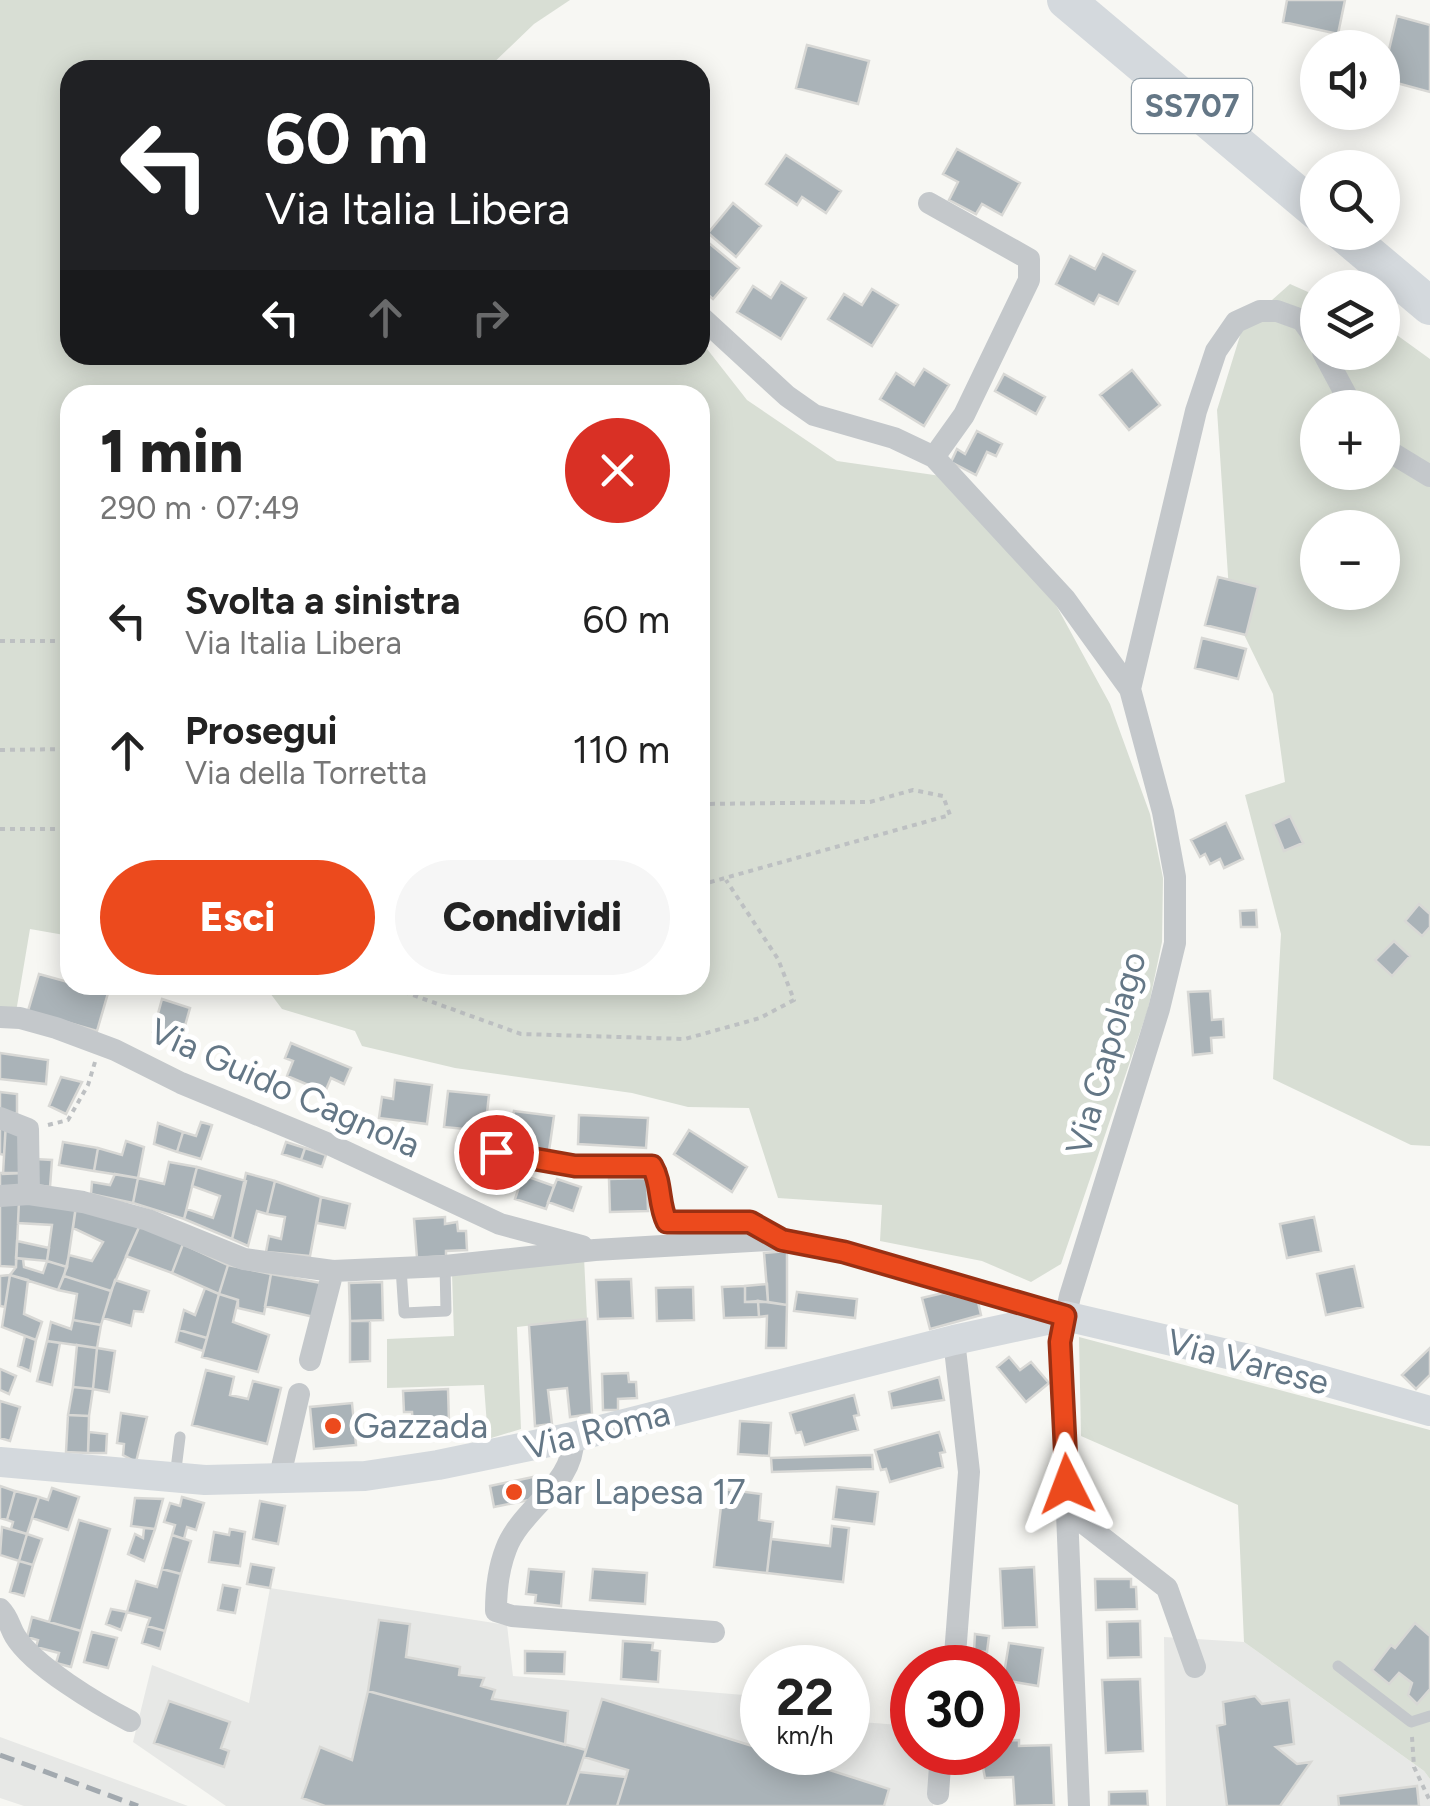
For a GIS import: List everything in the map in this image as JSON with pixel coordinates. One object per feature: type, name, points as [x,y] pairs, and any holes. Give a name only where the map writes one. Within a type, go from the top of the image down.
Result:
[{"type":"highway","name":"SS707","points":[[1066,0],[1300,197]]},
{"type":"highway","name":"SS707","points":[[1106,0],[1300,163]]},
{"type":"highway","points":[[1400,247],[1430,273]]},
{"type":"highway","points":[[1363,250],[1430,306]]},
{"type":"main road","name":"Via Roma","points":[[0,1462],[174,1477],[279,1480],[365,1476],[572,1437],[954,1340],[1065,1316]]},
{"type":"main road","name":"Via Varese","points":[[1065,1316],[1240,1357],[1430,1411]]},
{"type":"street","points":[[929,203],[1030,259],[1028,280],[964,416],[934,458]]},
{"type":"street","name":"Via Capolago","points":[[1130,689],[1196,411],[1216,351],[1236,322],[1260,311],[1300,319]]},
{"type":"street","name":"Via Capolago","points":[[710,325],[787,396],[814,415],[894,438],[934,458],[1065,599],[1130,689],[1163,812],[1175,877],[1174,943],[1159,1009],[1060,1342],[1079,1806]]},
{"type":"street","points":[[1400,458],[1430,476]]},
{"type":"street","name":"Via Guido Cagnola","points":[[0,1018],[20,1018],[56,1028],[115,1050],[500,1224],[595,1250]]},
{"type":"street","points":[[0,1118],[28,1129],[29,1194]]},
{"type":"street","points":[[496,1152],[575,1166],[652,1166],[658,1176],[660,1209],[667,1222],[750,1222],[782,1240]]},
{"type":"street","points":[[0,1196],[29,1194],[83,1202],[148,1220],[244,1259],[333,1271],[782,1240],[844,1252],[1065,1316]]},
{"type":"street","points":[[310,1360],[333,1271]]},
{"type":"street","points":[[954,1340],[969,1472],[956,1645]]},
{"type":"street","points":[[279,1480],[299,1394]]},
{"type":"street","points":[[572,1437],[574,1450],[569,1466],[506,1548],[496,1611],[512,1616],[714,1632]]},
{"type":"street","points":[[1068,1511],[1167,1588],[1195,1667]]},
{"type":"street","points":[[0,1609],[9,1619],[14,1635],[30,1652],[82,1695],[130,1722]]},
{"type":"street","points":[[938,1794],[940,1775]]},
{"type":"lane","points":[[401,1268],[404,1313],[446,1311],[445,1266]]},
{"type":"lane","points":[[174,1477],[180,1437]]},
{"type":"lane","points":[[1338,1666],[1410,1722],[1430,1716]]},
{"type":"path","points":[[0,641],[60,641]]},
{"type":"path","points":[[0,750],[60,749]]},
{"type":"path","points":[[710,804],[870,802],[913,790],[944,796],[950,815],[710,883]]},
{"type":"path","points":[[0,829],[60,828]]},
{"type":"path","points":[[413,995],[521,1034],[685,1039],[760,1018],[794,1000],[778,959],[726,880]]},
{"type":"path","points":[[28,1129],[68,1120],[88,1085],[96,1058],[107,1062],[115,1050]]},
{"type":"path","points":[[1410,1722],[1414,1767],[1430,1801]]},
{"type":"shaded area","points":[[0,0],[570,0],[534,24],[496,60],[60,60],[60,365],[710,365],[710,353],[747,400],[837,461],[941,476],[1056,605],[1110,704],[1150,814],[1163,878],[1162,942],[1148,1009],[1061,1264],[1031,1282],[982,1261],[880,1241],[882,1205],[778,1198],[749,1108],[688,1107],[632,1093],[455,1068],[362,1046],[355,1031],[282,1009],[272,995],[710,995],[710,385],[60,385],[60,934],[30,929],[16,1012],[0,1009]]},
{"type":"shaded area","points":[[1290,284],[1300,288],[1300,370],[1400,370],[1400,337],[1430,359],[1430,1146],[1411,1145],[1273,1079],[1281,934],[1245,795],[1285,782],[1273,694],[1230,606],[1217,410],[1243,326]]},
{"type":"shaded area","points":[[584,1257],[587,1319],[517,1327],[521,1429],[488,1439],[484,1385],[387,1388],[387,1339],[454,1336],[452,1273]]},
{"type":"shaded area","points":[[1079,1337],[1430,1430],[1430,1779],[1244,1642],[1238,1505],[1081,1436]]},
{"type":"shaded area","points":[[270,1588],[507,1625],[513,1676],[740,1695],[740,1775],[870,1775],[870,1723],[890,1724],[890,1775],[936,1775],[933,1806],[226,1806],[133,1742],[152,1665],[249,1703]]},
{"type":"shaded area","points":[[1164,1637],[1244,1642],[1424,1771],[1430,1779],[1430,1806],[1166,1806]]},
{"type":"shaded area","points":[[0,1737],[188,1806],[24,1806],[0,1798]]},
{"type":"building","points":[[1287,0],[1345,0],[1339,30],[1283,22]]},
{"type":"building","points":[[1397,16],[1430,25],[1430,92],[1400,84],[1400,30],[1394,30]]},
{"type":"building","points":[[807,45],[869,61],[858,104],[796,88]]},
{"type":"building","points":[[957,149],[1020,183],[1002,215],[982,204],[976,214],[949,200],[958,182],[943,174]]},
{"type":"building","points":[[786,155],[841,191],[826,213],[802,197],[797,205],[766,184]]},
{"type":"building","points":[[733,203],[761,226],[736,257],[710,231]]},
{"type":"building","points":[[710,244],[739,268],[713,299],[710,296]]},
{"type":"building","points":[[1103,254],[1135,271],[1118,304],[1099,295],[1094,304],[1056,284],[1070,256],[1095,269]]},
{"type":"building","points":[[781,282],[806,298],[781,339],[737,312],[753,286],[771,298]]},
{"type":"building","points":[[872,289],[898,305],[872,346],[828,319],[844,294],[862,305]]},
{"type":"building","points":[[924,369],[949,385],[924,426],[880,399],[896,373],[914,385]]},
{"type":"building","points":[[1132,370],[1160,405],[1129,430],[1100,395]]},
{"type":"building","points":[[1004,374],[1045,397],[1036,414],[995,391]]},
{"type":"building","points":[[977,431],[1002,444],[996,456],[987,452],[976,475],[951,462],[957,449],[965,454]]},
{"type":"building","points":[[1218,577],[1258,587],[1246,635],[1205,625]]},
{"type":"building","points":[[1202,638],[1246,649],[1238,679],[1195,668]]},
{"type":"building","points":[[1290,816],[1303,843],[1284,851],[1273,824]]},
{"type":"building","points":[[1226,823],[1243,859],[1224,868],[1220,859],[1210,864],[1205,854],[1200,857],[1191,840]]},
{"type":"building","points":[[1419,904],[1430,914],[1430,927],[1422,936],[1405,921]]},
{"type":"building","points":[[1256,910],[1257,927],[1241,927],[1240,911]]},
{"type":"building","points":[[1394,941],[1410,956],[1392,976],[1375,960]]},
{"type":"building","points":[[39,974],[60,980],[60,995],[107,995],[97,1031],[28,1011]]},
{"type":"building","points":[[1210,991],[1212,1020],[1223,1019],[1224,1037],[1211,1038],[1212,1053],[1193,1055],[1188,992]]},
{"type":"building","points":[[162,999],[190,1008],[181,1040],[153,1032]]},
{"type":"building","points":[[291,1043],[351,1068],[344,1084],[331,1078],[325,1092],[287,1076],[293,1061],[285,1058]]},
{"type":"building","points":[[0,1053],[48,1060],[46,1084],[0,1079]]},
{"type":"building","points":[[61,1077],[82,1082],[66,1114],[49,1106]]},
{"type":"building","points":[[395,1080],[432,1085],[427,1124],[379,1118],[382,1097],[393,1099]]},
{"type":"building","points":[[448,1091],[489,1095],[485,1131],[444,1127]]},
{"type":"building","points":[[0,1092],[17,1094],[17,1114],[0,1111]]},
{"type":"building","points":[[514,1111],[554,1116],[549,1151],[508,1145]]},
{"type":"building","points":[[579,1115],[648,1118],[646,1148],[578,1144]]},
{"type":"building","points":[[0,1121],[6,1122],[4,1155],[0,1154]]},
{"type":"building","points":[[6,1122],[22,1134],[24,1173],[3,1174]]},
{"type":"building","points":[[201,1122],[212,1125],[201,1159],[177,1152],[183,1132],[196,1136]]},
{"type":"building","points":[[158,1123],[183,1132],[177,1152],[154,1144]]},
{"type":"building","points":[[689,1130],[747,1167],[732,1192],[674,1154]]},
{"type":"building","points":[[126,1141],[144,1147],[138,1178],[94,1171],[98,1148],[122,1155]]},
{"type":"building","points":[[63,1142],[98,1148],[94,1171],[59,1165]]},
{"type":"building","points":[[286,1142],[305,1148],[301,1160],[282,1154]]},
{"type":"building","points":[[305,1148],[326,1155],[322,1167],[301,1160]]},
{"type":"building","points":[[35,1159],[52,1160],[50,1187],[36,1185]]},
{"type":"building","points":[[169,1162],[197,1167],[184,1219],[133,1203],[138,1178],[164,1184]]},
{"type":"building","points":[[197,1167],[246,1181],[232,1239],[184,1219],[187,1209],[213,1218],[220,1196],[192,1186]]},
{"type":"building","points":[[0,1173],[24,1173],[23,1189],[0,1191]]},
{"type":"building","points":[[246,1173],[275,1181],[267,1214],[257,1211],[248,1246],[232,1239]]},
{"type":"building","points":[[115,1174],[138,1178],[133,1203],[91,1194],[92,1182],[110,1185]]},
{"type":"building","points":[[523,1175],[554,1186],[546,1209],[515,1199]]},
{"type":"building","points":[[647,1178],[648,1211],[610,1212],[609,1179]]},
{"type":"building","points":[[557,1179],[581,1187],[573,1211],[548,1202]]},
{"type":"building","points":[[275,1181],[321,1197],[310,1256],[266,1252],[269,1236],[281,1239],[285,1217],[267,1214]]},
{"type":"building","points":[[321,1197],[350,1204],[345,1228],[317,1223]]},
{"type":"building","points":[[19,1201],[16,1267],[0,1266],[0,1202]]},
{"type":"building","points":[[19,1201],[76,1206],[67,1267],[47,1261],[52,1225],[18,1223]]},
{"type":"building","points":[[76,1206],[140,1225],[111,1291],[64,1276],[69,1255],[92,1261],[103,1242],[73,1228]]},
{"type":"building","points":[[445,1217],[445,1224],[457,1222],[458,1231],[466,1231],[467,1250],[417,1258],[414,1219]]},
{"type":"building","points":[[1314,1217],[1321,1251],[1287,1258],[1280,1224]]},
{"type":"building","points":[[140,1225],[183,1244],[172,1273],[126,1256]]},
{"type":"building","points":[[17,1241],[49,1248],[47,1261],[16,1258]]},
{"type":"building","points":[[183,1244],[228,1265],[219,1294],[172,1273]]},
{"type":"building","points":[[787,1251],[787,1305],[768,1302],[764,1253]]},
{"type":"building","points":[[16,1258],[23,1259],[24,1267],[43,1273],[47,1261],[67,1267],[58,1290],[10,1275]]},
{"type":"building","points":[[228,1265],[271,1274],[264,1314],[238,1308],[238,1300],[219,1294]]},
{"type":"building","points":[[1354,1266],[1363,1307],[1326,1315],[1317,1274]]},
{"type":"building","points":[[271,1274],[321,1283],[314,1317],[265,1306]]},
{"type":"building","points":[[10,1275],[5,1307],[0,1306],[0,1276]]},
{"type":"building","points":[[10,1275],[28,1280],[24,1314],[42,1322],[36,1340],[2,1327]]},
{"type":"building","points":[[64,1276],[111,1291],[101,1325],[73,1320],[77,1294],[58,1290]]},
{"type":"building","points":[[631,1279],[633,1318],[598,1319],[596,1280]]},
{"type":"building","points":[[115,1280],[149,1291],[143,1312],[134,1311],[131,1326],[103,1318]]},
{"type":"building","points":[[382,1282],[383,1320],[350,1321],[349,1283]]},
{"type":"building","points":[[767,1284],[768,1302],[745,1302],[745,1286]]},
{"type":"building","points":[[745,1286],[745,1302],[758,1301],[759,1317],[724,1318],[722,1287]]},
{"type":"building","points":[[693,1287],[694,1320],[657,1321],[656,1288]]},
{"type":"building","points":[[205,1288],[219,1294],[207,1338],[179,1330],[184,1310],[195,1315]]},
{"type":"building","points":[[797,1292],[857,1299],[855,1318],[794,1311]]},
{"type":"building","points":[[943,1293],[978,1302],[981,1315],[930,1329],[922,1298]]},
{"type":"building","points":[[219,1294],[238,1300],[233,1322],[269,1335],[258,1372],[202,1357]]},
{"type":"building","points":[[758,1301],[787,1305],[786,1348],[766,1348],[767,1316],[759,1317]]},
{"type":"building","points":[[587,1319],[592,1414],[570,1417],[567,1388],[548,1390],[552,1424],[535,1426],[529,1325]]},
{"type":"building","points":[[73,1320],[101,1325],[97,1348],[47,1341],[51,1322],[71,1329]]},
{"type":"building","points":[[350,1321],[370,1321],[370,1361],[350,1362]]},
{"type":"building","points":[[179,1330],[207,1338],[203,1351],[176,1342]]},
{"type":"building","points":[[25,1336],[36,1340],[30,1371],[18,1366]]},
{"type":"building","points":[[47,1341],[60,1343],[52,1385],[37,1381]]},
{"type":"building","points":[[77,1345],[97,1348],[93,1389],[73,1387]]},
{"type":"building","points":[[97,1348],[115,1351],[109,1392],[93,1389]]},
{"type":"building","points":[[1430,1348],[1430,1375],[1416,1389],[1402,1375]]},
{"type":"building","points":[[1009,1357],[1020,1370],[1031,1362],[1049,1383],[1026,1402],[997,1367]]},
{"type":"building","points":[[0,1369],[16,1376],[9,1394],[0,1390]]},
{"type":"building","points":[[206,1370],[234,1377],[230,1395],[248,1399],[253,1381],[281,1388],[267,1444],[192,1425]]},
{"type":"building","points":[[628,1373],[629,1382],[636,1382],[637,1398],[618,1399],[618,1410],[603,1410],[602,1374]]},
{"type":"building","points":[[939,1377],[944,1400],[892,1408],[889,1392]]},
{"type":"building","points":[[73,1387],[93,1389],[89,1416],[68,1415]]},
{"type":"building","points":[[448,1389],[449,1423],[413,1425],[412,1412],[404,1412],[403,1391]]},
{"type":"building","points":[[854,1395],[858,1430],[805,1445],[801,1432],[796,1433],[790,1413]]},
{"type":"building","points":[[0,1401],[20,1407],[10,1441],[0,1438]]},
{"type":"building","name":"Gazzada","points":[[352,1403],[356,1445],[314,1449],[310,1407]]},
{"type":"building","points":[[121,1413],[147,1417],[136,1462],[123,1455],[124,1444],[117,1443]]},
{"type":"building","points":[[68,1415],[89,1416],[88,1453],[66,1452]]},
{"type":"building","points":[[740,1421],[771,1423],[769,1456],[738,1454]]},
{"type":"building","points":[[89,1432],[107,1434],[106,1453],[88,1453]]},
{"type":"building","points":[[939,1432],[945,1452],[940,1453],[943,1467],[890,1482],[886,1469],[881,1470],[875,1450]]},
{"type":"building","points":[[872,1455],[873,1469],[772,1472],[771,1458]]},
{"type":"building","name":"Bar Lapesa 17","points":[[533,1477],[539,1498],[494,1507],[490,1486]]},
{"type":"building","points":[[0,1486],[15,1491],[7,1520],[0,1518]]},
{"type":"building","points":[[837,1487],[878,1492],[874,1524],[833,1519]]},
{"type":"building","points":[[52,1488],[79,1497],[68,1530],[32,1518],[39,1497],[48,1500]]},
{"type":"building","points":[[723,1489],[761,1494],[759,1520],[773,1522],[767,1573],[714,1567]]},
{"type":"building","points":[[15,1491],[39,1497],[27,1534],[11,1529],[13,1522],[7,1520]]},
{"type":"building","points":[[182,1497],[204,1503],[196,1530],[187,1527],[184,1539],[172,1535],[175,1525],[164,1522],[170,1503],[180,1506]]},
{"type":"building","points":[[135,1498],[163,1499],[155,1529],[131,1526]]},
{"type":"building","points":[[260,1501],[285,1506],[278,1544],[253,1539]]},
{"type":"building","points":[[79,1520],[110,1529],[81,1631],[49,1622]]},
{"type":"building","points":[[832,1526],[849,1528],[843,1582],[767,1573],[771,1539],[830,1546]]},
{"type":"building","points":[[2,1527],[27,1534],[19,1561],[0,1555]]},
{"type":"building","points":[[144,1528],[155,1529],[144,1561],[128,1554],[135,1534],[143,1538]]},
{"type":"building","points":[[230,1529],[245,1532],[240,1566],[209,1562],[214,1532],[229,1535]]},
{"type":"building","points":[[27,1534],[42,1539],[33,1565],[19,1561]]},
{"type":"building","points":[[172,1535],[191,1541],[181,1574],[162,1569]]},
{"type":"building","points":[[19,1561],[33,1565],[24,1596],[10,1592]]},
{"type":"building","points":[[251,1564],[274,1568],[270,1588],[247,1584]]},
{"type":"building","points":[[1034,1567],[1037,1627],[1003,1628],[1000,1569]]},
{"type":"building","points":[[162,1569],[181,1574],[165,1631],[147,1626],[150,1618],[127,1612],[136,1581],[157,1587]]},
{"type":"building","points":[[529,1569],[564,1572],[561,1606],[535,1603],[536,1595],[526,1594]]},
{"type":"building","points":[[593,1569],[647,1573],[645,1604],[590,1600]]},
{"type":"building","points":[[1095,1579],[1131,1579],[1131,1587],[1136,1587],[1137,1609],[1096,1610]]},
{"type":"building","points":[[223,1585],[240,1588],[235,1613],[218,1610]]},
{"type":"building","points":[[111,1609],[127,1612],[121,1630],[106,1624]]},
{"type":"building","points":[[32,1617],[81,1631],[71,1667],[56,1663],[59,1653],[36,1647],[38,1640],[27,1637]]},
{"type":"building","points":[[379,1620],[410,1624],[406,1657],[460,1667],[459,1675],[484,1678],[481,1686],[495,1690],[492,1699],[568,1711],[565,1745],[368,1691]]},
{"type":"building","points":[[1140,1621],[1141,1657],[1108,1658],[1107,1622]]},
{"type":"building","points":[[1415,1623],[1430,1636],[1430,1689],[1417,1704],[1408,1695],[1412,1683],[1399,1673],[1389,1684],[1372,1670]]},
{"type":"building","points":[[147,1626],[165,1631],[160,1649],[142,1643]]},
{"type":"building","points":[[92,1632],[117,1638],[108,1668],[84,1662]]},
{"type":"building","points":[[975,1634],[989,1636],[988,1645],[974,1645]]},
{"type":"building","points":[[623,1641],[653,1643],[652,1650],[660,1651],[658,1682],[621,1679]]},
{"type":"building","points":[[1009,1643],[1043,1648],[1038,1686],[1020,1683],[1020,1645]]},
{"type":"building","points":[[525,1651],[565,1652],[564,1674],[525,1673]]},
{"type":"building","points":[[1140,1679],[1143,1751],[1106,1753],[1102,1680]]},
{"type":"building","points":[[368,1691],[586,1750],[567,1806],[325,1806],[302,1798],[320,1747],[352,1760]]},
{"type":"building","points":[[1255,1696],[1262,1704],[1289,1700],[1294,1744],[1276,1747],[1297,1764],[1311,1762],[1280,1806],[1227,1806],[1217,1726],[1225,1724],[1223,1702]]},
{"type":"building","points":[[602,1699],[740,1742],[740,1775],[845,1775],[889,1789],[884,1806],[617,1806],[628,1770],[584,1757]]},
{"type":"building","points":[[169,1701],[230,1722],[221,1748],[229,1751],[224,1767],[154,1743]]},
{"type":"building","points":[[1051,1745],[1054,1805],[1015,1806],[1013,1777],[984,1775],[1020,1775],[1020,1746]]},
{"type":"building","points":[[579,1772],[626,1777],[617,1806],[567,1806]]},
{"type":"building","points":[[1417,1786],[1419,1806],[1339,1806],[1338,1796]]},
{"type":"building","points":[[1147,1791],[1148,1806],[1109,1806],[1109,1792]]},
{"type":"railway","points":[[0,1755],[138,1806]]},
{"type":"place","name":"Gazzada","points":[[333,1426]]},
{"type":"place","name":"Bar Lapesa 17","points":[[514,1492]]},
{"type":"route","points":[[496,1152],[575,1166],[652,1166],[658,1176],[660,1209],[667,1222],[750,1222],[782,1240],[844,1252],[1065,1316],[1060,1342],[1067,1484]]}]
